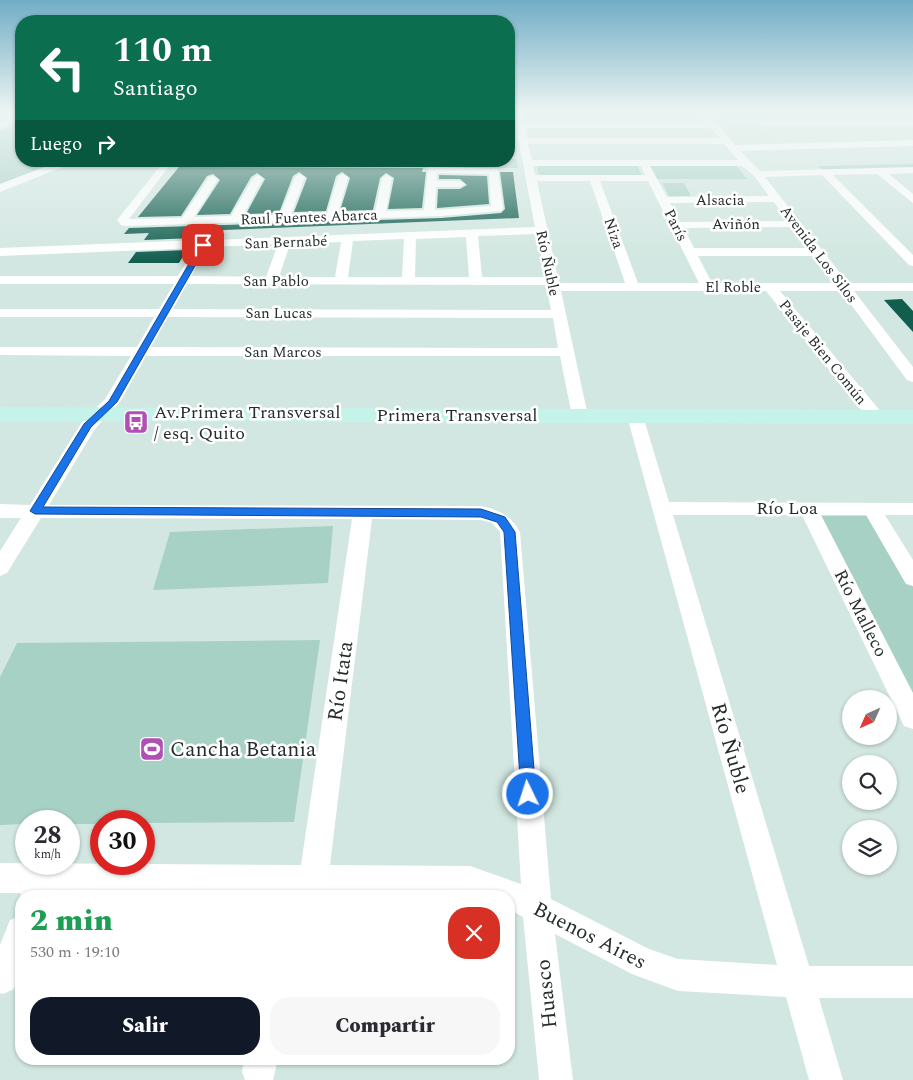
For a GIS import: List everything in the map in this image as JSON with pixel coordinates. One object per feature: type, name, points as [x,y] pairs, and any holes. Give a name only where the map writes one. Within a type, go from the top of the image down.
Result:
[{"type":"main road","name":"Primera Transversal","points":[[0,414],[913,417]]},
{"type":"street","points":[[528,163],[744,163]]},
{"type":"street","name":"Río Ñuble","points":[[528,163],[580,416]]},
{"type":"street","name":"París","points":[[644,163],[708,287]]},
{"type":"street","name":"Avenida Los Silos","points":[[744,163],[758,174],[913,377]]},
{"type":"street","points":[[0,188],[57,167]]},
{"type":"street","name":"Raul Fuentes Abarca","points":[[164,167],[122,220],[130,224],[490,211],[498,208],[493,170],[457,167]]},
{"type":"street","points":[[429,212],[434,200],[431,184],[433,167]]},
{"type":"street","points":[[758,174],[913,170]]},
{"type":"street","points":[[880,171],[913,200]]},
{"type":"street","points":[[825,173],[913,262]]},
{"type":"street","points":[[284,218],[300,177]]},
{"type":"street","points":[[332,216],[344,177]]},
{"type":"street","points":[[235,220],[258,178]]},
{"type":"street","points":[[380,214],[387,178]]},
{"type":"street","points":[[531,178],[652,178]]},
{"type":"street","name":"Niza","points":[[594,178],[633,287]]},
{"type":"street","points":[[185,222],[213,179]]},
{"type":"street","points":[[431,184],[460,184]]},
{"type":"street","name":"Alsacia","points":[[663,200],[777,199]]},
{"type":"street","name":"Aviñón","points":[[676,225],[796,224]]},
{"type":"street","name":"San Bernabé","points":[[0,252],[206,240],[285,242],[542,230]]},
{"type":"street","points":[[472,233],[476,281]]},
{"type":"street","points":[[408,281],[410,236]]},
{"type":"street","points":[[341,281],[347,239]]},
{"type":"street","points":[[0,568],[88,426],[112,402],[206,240]]},
{"type":"street","points":[[271,281],[285,242]]},
{"type":"street","points":[[4,280],[35,251]]},
{"type":"street","points":[[690,252],[818,252]]},
{"type":"street","name":"San Pablo","points":[[4,280],[476,281],[553,284]]},
{"type":"street","name":"El Roble","points":[[553,284],[633,287],[913,287]]},
{"type":"street","name":"Pasaje Bien Común","points":[[770,287],[876,417]]},
{"type":"street","name":"San Lucas","points":[[0,313],[559,314]]},
{"type":"street","name":"San Marcos","points":[[0,351],[566,352]]},
{"type":"street","name":"Río Ñuble","points":[[635,416],[826,1080]]},
{"type":"street","name":"Río Loa","points":[[662,508],[913,509]]},
{"type":"street","name":"Río Malleco","points":[[808,508],[913,718]]},
{"type":"street","points":[[872,509],[913,578]]},
{"type":"street","name":"Huasco","points":[[0,510],[481,513],[495,516],[508,528],[537,908],[556,1080]]},
{"type":"street","name":"Río Itata","points":[[297,886],[363,511]]},
{"type":"street","name":"Buenos Aires","points":[[0,878],[38,887],[297,886],[470,881],[498,890]]},
{"type":"street","name":"Buenos Aires","points":[[515,897],[643,963],[669,972],[697,977],[798,982],[913,982]]},
{"type":"street","points":[[3,978],[15,947]]},
{"type":"green space","points":[[0,161],[15,161],[15,167],[50,167],[0,185]]},
{"type":"green space","points":[[517,161],[518,168],[446,168],[515,167]]},
{"type":"green space","points":[[913,164],[913,168],[824,171],[818,166]]},
{"type":"green space","points":[[537,165],[637,165],[642,177],[539,176]]},
{"type":"green space","points":[[647,165],[736,165],[747,179],[655,179]]},
{"type":"green space","points":[[662,183],[684,183],[691,196],[669,196]]},
{"type":"green space","points":[[818,516],[871,516],[913,587],[913,704]]},
{"type":"green space","points":[[333,526],[328,583],[153,590],[170,532]]},
{"type":"green space","name":"Cancha Betania","points":[[320,640],[294,822],[155,823],[155,810],[90,810],[90,824],[80,824],[80,810],[15,810],[15,824],[0,825],[0,677],[17,643]]},
{"type":"building","points":[[179,167],[423,168],[422,172],[426,172],[422,208],[388,209],[394,178],[386,173],[380,178],[373,210],[340,211],[350,178],[342,172],[336,176],[326,211],[294,212],[307,178],[299,172],[293,176],[279,213],[246,214],[265,179],[257,173],[251,177],[230,214],[197,215],[220,180],[213,174],[207,176],[181,216],[138,217]]},
{"type":"building","points":[[500,172],[513,172],[519,218],[198,231],[194,238],[144,240],[149,233],[124,234],[129,228],[441,218],[501,213],[505,209]]},
{"type":"building","points":[[439,175],[487,176],[489,204],[437,208],[438,189],[460,189],[467,185],[460,179],[439,179]]},
{"type":"building","points":[[187,250],[179,263],[128,263],[136,252]]},
{"type":"building","points":[[902,299],[913,311],[913,332],[884,300]]},
{"type":"place","name":"Av.Primera Transversal / esq. Quito","points":[[136,422]]},
{"type":"place","name":"Cancha Betania","points":[[152,749]]},
{"type":"route","points":[[203,245],[112,402],[88,426],[35,511],[363,511],[481,513],[495,516],[505,523],[510,532],[528,794]]}]
